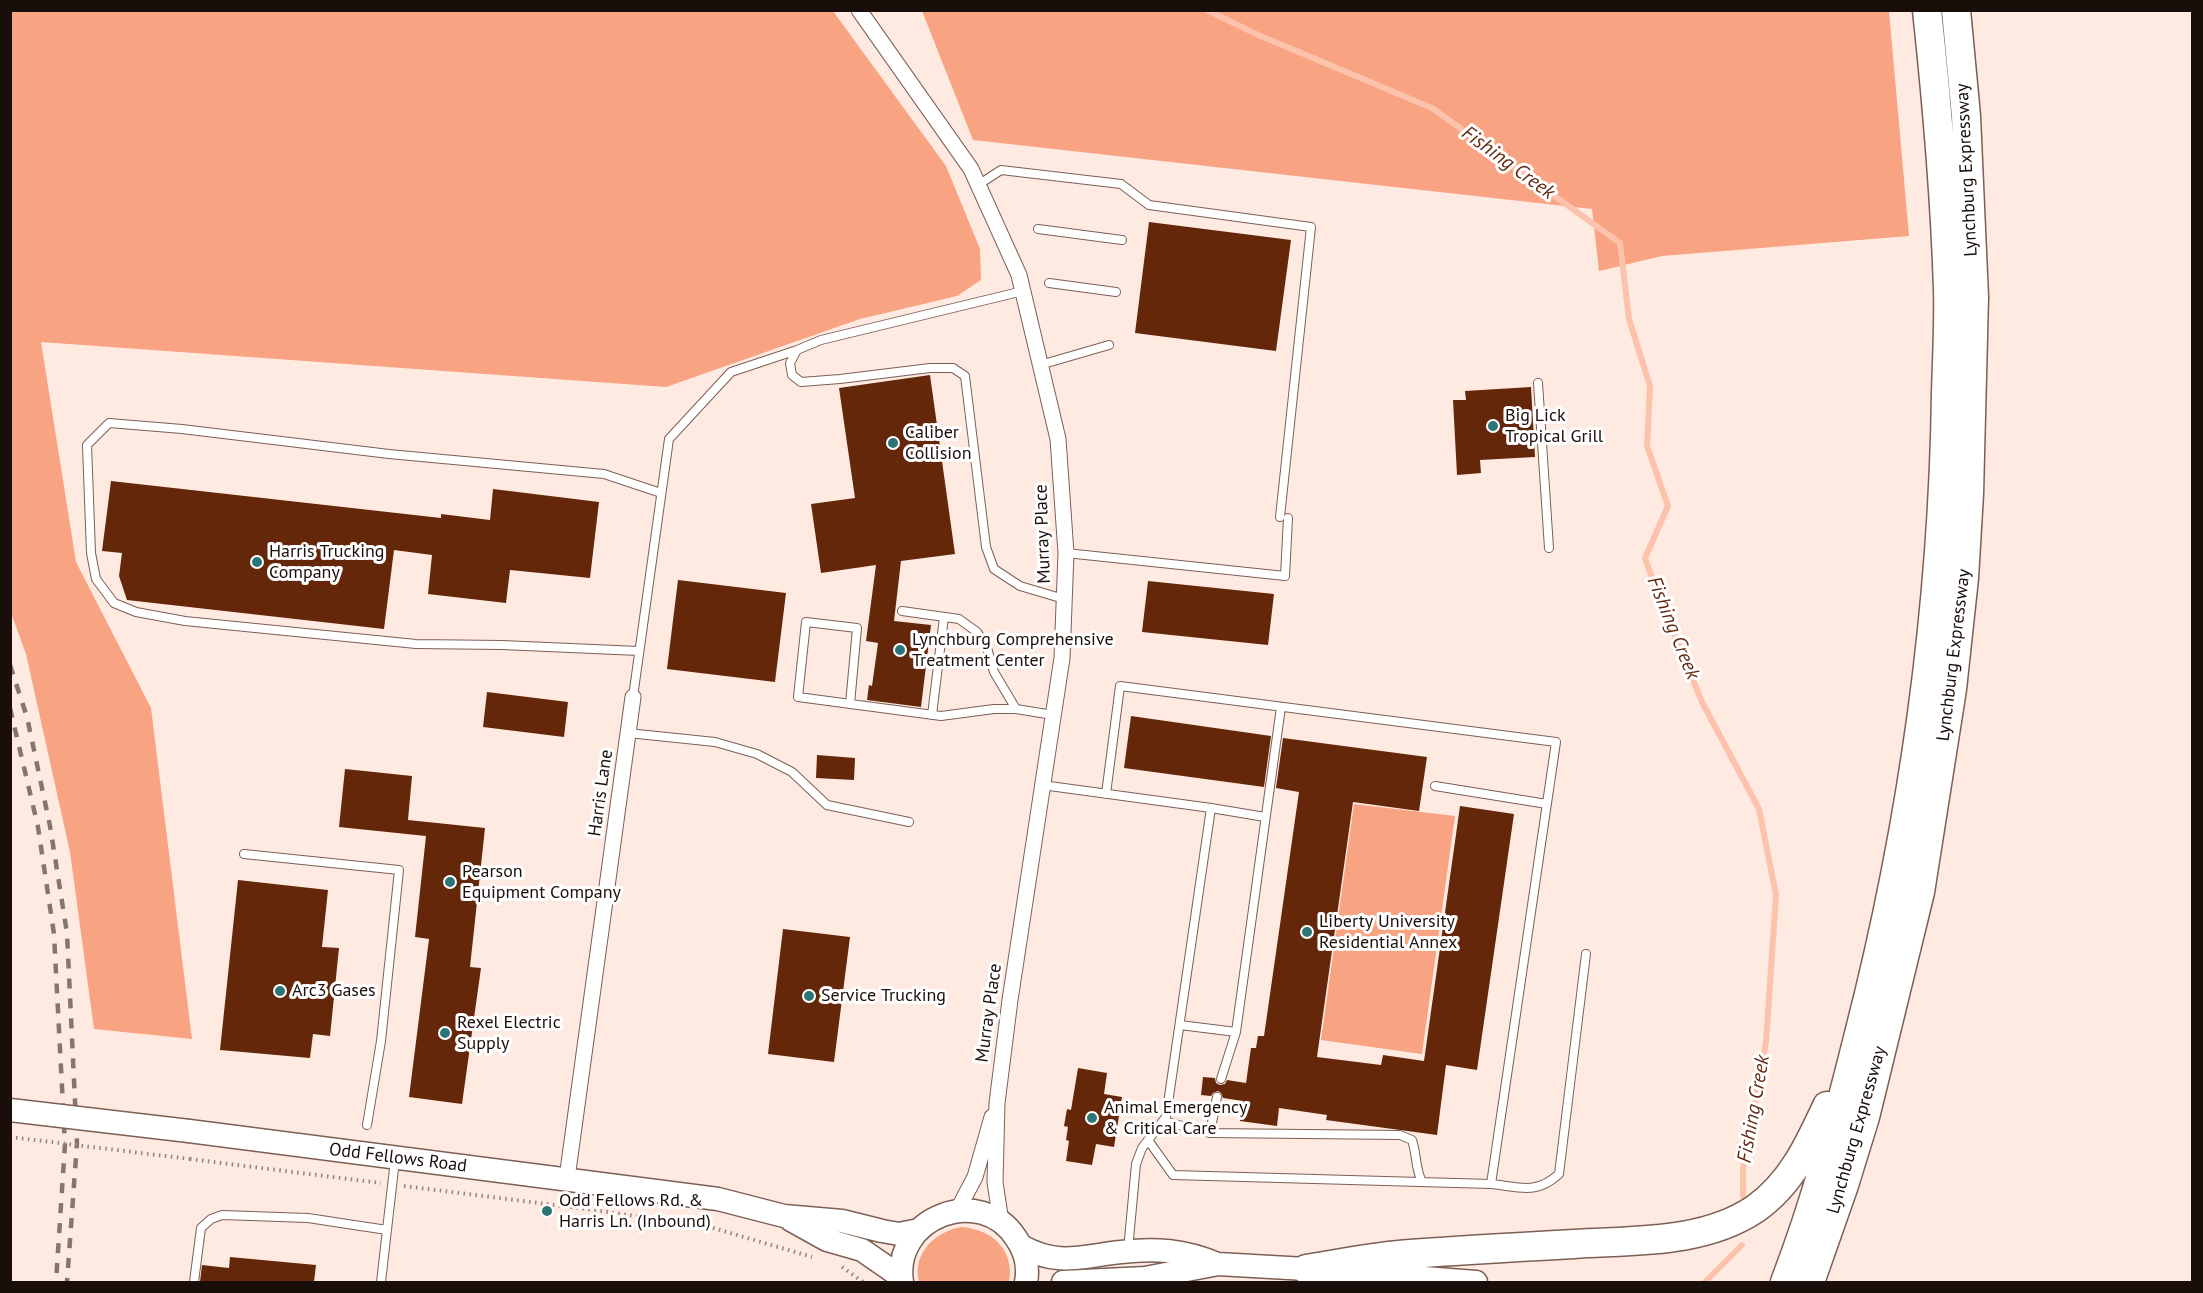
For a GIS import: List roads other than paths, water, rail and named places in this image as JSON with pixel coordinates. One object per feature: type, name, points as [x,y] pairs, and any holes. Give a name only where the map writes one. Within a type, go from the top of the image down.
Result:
[{"type":"highway","name":"Lynchburg Expressway","points":[[1785,1282],[1825,1162],[1882,945],[1908,806],[1933,633],[1945,481],[1948,291],[1938,112],[1928,10]]},
{"type":"highway","name":"Lynchburg Expressway","points":[[1810,1282],[1844,1185],[1864,1117],[1917,903],[1952,689],[1964,578],[1969,494],[1974,297],[1966,116],[1956,10]]},
{"type":"highway","points":[[1306,1269],[1406,1254],[1653,1239],[1702,1232],[1732,1222],[1754,1209],[1774,1193],[1792,1173],[1807,1148],[1856,1048]]},
{"type":"highway","points":[[1306,1269],[1340,1282]]},
{"type":"main road","name":"Odd Fellows Road","points":[[10,1110],[567,1178],[718,1199],[784,1216],[842,1221],[899,1234],[919,1230]]},
{"type":"main road","points":[[902,1280],[905,1251],[919,1230],[929,1221],[957,1211],[980,1213],[1001,1222],[1012,1233],[1021,1246],[1026,1260],[1026,1282]]},
{"type":"main road","name":"Odd Fellows Road","points":[[784,1216],[826,1240],[862,1250],[902,1280]]},
{"type":"main road","points":[[1021,1246],[1037,1255],[1067,1260],[1127,1252],[1170,1251],[1195,1254],[1218,1264]]},
{"type":"main road","points":[[1063,1282],[1145,1278],[1218,1264],[1476,1282]]},
{"type":"street","name":"Murray Place","points":[[859,10],[971,169],[1019,275],[1058,439],[1066,554],[1062,658],[1010,1000],[997,1103],[995,1182],[1001,1222]]},
{"type":"street","name":"Harris Lane","points":[[567,1178],[633,697]]},
{"type":"street","name":"Murray Place","points":[[957,1211],[975,1177],[997,1103]]},
{"type":"lane","points":[[978,185],[1001,170],[1121,184],[1149,205],[1311,227],[1284,517],[1285,576],[1066,554]]},
{"type":"lane","points":[[1038,229],[1122,240]]},
{"type":"lane","points":[[1049,283],[1116,292]]},
{"type":"lane","points":[[633,697],[669,439],[731,372],[821,340],[1023,291]]},
{"type":"lane","points":[[1040,365],[1109,345]]},
{"type":"lane","points":[[797,350],[790,363],[792,375],[801,382],[840,380],[930,368],[953,368],[965,376],[986,547],[994,569],[1020,586],[1064,599]]},
{"type":"lane","points":[[1538,382],[1550,548]]},
{"type":"lane","points":[[639,651],[416,644],[220,625],[135,612],[114,603],[96,579],[91,553],[87,445],[109,423],[172,428],[389,454],[604,474],[661,493]]},
{"type":"lane","points":[[902,611],[959,620],[977,632],[987,648],[994,672],[1016,709]]},
{"type":"lane","points":[[932,715],[944,617]]},
{"type":"lane","points":[[850,704],[857,628],[806,622],[798,697],[850,704],[932,715],[941,716],[994,709],[1016,709],[1053,715]]},
{"type":"lane","points":[[1106,794],[1120,686],[1556,742],[1491,1184]]},
{"type":"lane","points":[[1221,1079],[1236,1032],[1281,707]]},
{"type":"lane","points":[[628,733],[715,742],[757,754],[792,772],[827,805],[909,822]]},
{"type":"lane","points":[[1042,785],[1265,817]]},
{"type":"lane","points":[[1435,786],[1547,804]]},
{"type":"lane","points":[[1127,1252],[1136,1164],[1142,1148],[1166,1117],[1211,808]]},
{"type":"lane","points":[[244,854],[399,870],[381,1041],[367,1125]]},
{"type":"lane","points":[[1148,1140],[1173,1175],[1491,1184],[1534,1189],[1547,1185],[1559,1174],[1586,954]]},
{"type":"lane","points":[[1180,1025],[1236,1032]]},
{"type":"lane","points":[[1210,1133],[1217,1097]]},
{"type":"lane","points":[[1163,1121],[1210,1133],[1400,1135],[1412,1140],[1416,1170],[1422,1182]]},
{"type":"lane","points":[[381,1282],[395,1158]]},
{"type":"lane","points":[[194,1282],[201,1228],[222,1215],[308,1218],[387,1230]]},
{"type":"waterway","name":"Fishing Creek","points":[[1207,10],[1256,34],[1432,108],[1620,243],[1629,319],[1650,386],[1647,446],[1668,506],[1645,558],[1702,702],[1759,809],[1776,895],[1766,1042],[1743,1169],[1743,1196]]},
{"type":"waterway","name":"Fishing Creek","points":[[1705,1282],[1742,1245]]},
{"type":"railway","points":[[10,665],[27,717],[50,826],[67,933],[77,1143],[67,1282]]},
{"type":"railway","points":[[10,708],[38,827],[54,934],[65,1144],[56,1282]]},
{"type":"place","name":"Big Lick Tropical Grill","points":[[1493,426]]},
{"type":"place","name":"Caliber Collision","points":[[893,443]]},
{"type":"place","name":"Harris Trucking Company","points":[[257,562]]},
{"type":"place","name":"Lynchburg Comprehensive Treatment Center","points":[[900,650]]},
{"type":"place","name":"Pearson Equipment Company","points":[[450,882]]},
{"type":"place","name":"Liberty University Residential Annex","points":[[1307,932]]},
{"type":"place","name":"Arc3 Gases","points":[[280,991]]},
{"type":"place","name":"Service Trucking","points":[[809,996]]},
{"type":"place","name":"Rexel Electric Supply","points":[[445,1033]]},
{"type":"place","name":"Animal Emergency & Critical Care","points":[[1092,1118]]},
{"type":"place","name":"Odd Fellows Rd. & Harris Ln. (Inbound)","points":[[547,1211]]}]
